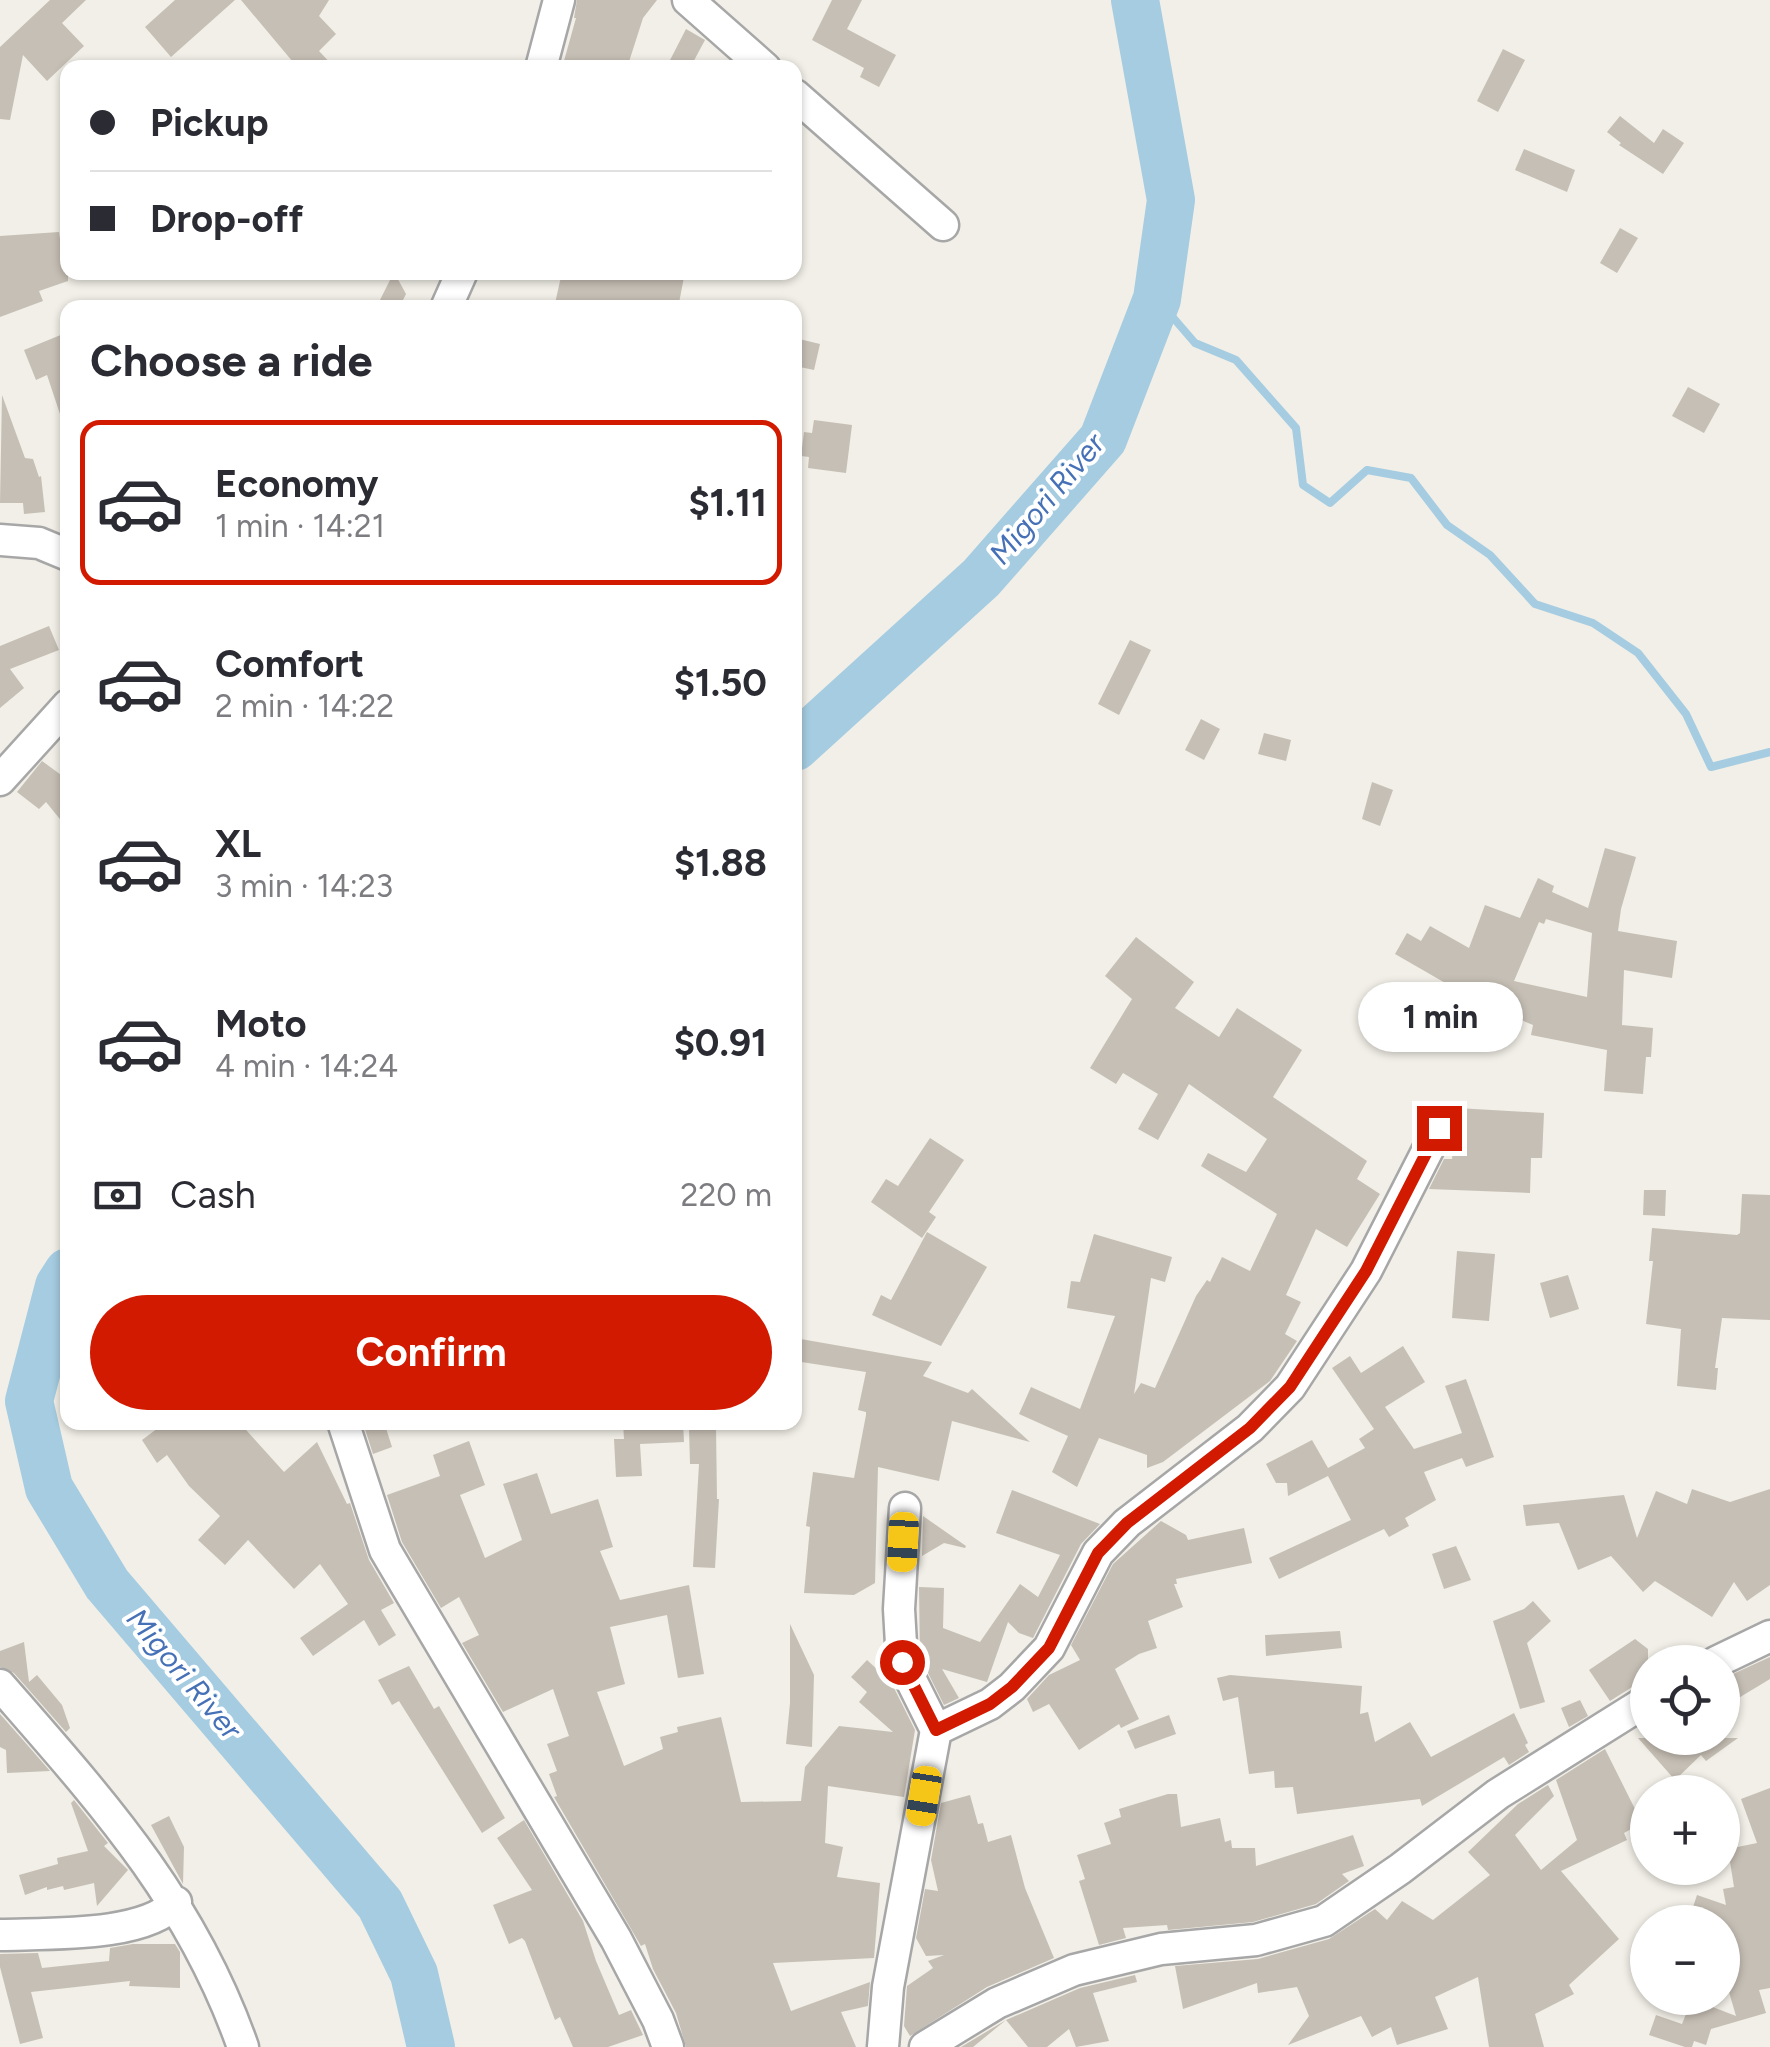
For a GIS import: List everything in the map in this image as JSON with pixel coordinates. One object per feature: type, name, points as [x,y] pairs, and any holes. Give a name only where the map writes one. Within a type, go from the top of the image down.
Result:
[{"type":"street","points":[[543,60],[559,0]]},
{"type":"street","points":[[688,0],[756,60]]},
{"type":"street","points":[[802,101],[943,225]]},
{"type":"street","points":[[0,540],[38,543],[60,552]]},
{"type":"street","points":[[0,780],[60,714]]},
{"type":"street","points":[[936,1730],[990,1704],[1012,1687],[1049,1648],[1098,1553],[1127,1523],[1250,1428],[1290,1387],[1366,1271],[1439,1128]]},
{"type":"street","points":[[346,1430],[385,1550],[616,1940],[668,2047]]},
{"type":"street","points":[[883,2047],[888,1987],[936,1730],[902,1662],[899,1610],[905,1508]]},
{"type":"street","points":[[1740,1650],[1770,1636]]},
{"type":"street","points":[[0,1684],[82,1776],[176,1902],[210,1967],[243,2047]]},
{"type":"street","points":[[925,2047],[996,2003],[1074,1970],[1161,1949],[1256,1940],[1324,1921],[1498,1794],[1630,1711]]},
{"type":"street","points":[[0,1935],[127,1925],[156,1918],[176,1902]]},
{"type":"building","points":[[50,0],[86,0],[62,23],[84,46],[69,60],[60,60],[60,69],[47,81],[23,55],[10,120],[0,119],[0,47]]},
{"type":"building","points":[[175,0],[235,0],[171,57],[145,27]]},
{"type":"building","points":[[241,0],[329,0],[319,16],[336,34],[319,51],[327,60],[291,60]]},
{"type":"building","points":[[577,0],[657,0],[643,18],[630,60],[564,60]]},
{"type":"building","points":[[832,0],[862,0],[847,29],[896,55],[879,87],[860,77],[864,68],[812,40]]},
{"type":"building","points":[[686,29],[705,40],[694,60],[670,60]]},
{"type":"building","points":[[1503,49],[1525,60],[1498,112],[1477,101]]},
{"type":"building","points":[[1620,116],[1654,143],[1663,129],[1684,143],[1663,174],[1619,145],[1607,132]]},
{"type":"building","points":[[1524,149],[1575,170],[1567,192],[1515,170]]},
{"type":"building","points":[[1620,228],[1638,238],[1617,273],[1600,263]]},
{"type":"building","points":[[59,232],[60,280],[68,281],[39,291],[43,301],[0,317],[0,236]]},
{"type":"building","points":[[390,280],[398,280],[406,294],[403,300],[380,300]]},
{"type":"building","points":[[560,280],[683,280],[680,300],[556,300]]},
{"type":"building","points":[[60,335],[60,414],[47,375],[36,380],[24,350]]},
{"type":"building","points":[[802,340],[820,344],[814,370],[802,367]]},
{"type":"building","points":[[1688,387],[1720,404],[1704,433],[1672,416]]},
{"type":"building","points":[[2,395],[25,458],[33,459],[41,476],[45,512],[24,514],[23,503],[0,503]]},
{"type":"building","points":[[814,420],[852,425],[846,473],[808,468],[809,457],[802,456],[802,448],[804,432],[812,433]]},
{"type":"building","points":[[49,626],[59,650],[10,669],[24,688],[0,708],[0,646]]},
{"type":"building","points":[[1130,640],[1151,650],[1119,715],[1098,704]]},
{"type":"building","points":[[1201,719],[1220,729],[1204,760],[1185,750]]},
{"type":"building","points":[[1264,733],[1291,740],[1286,761],[1258,754]]},
{"type":"building","points":[[42,761],[60,774],[60,819],[46,802],[39,809],[17,792]]},
{"type":"building","points":[[1372,782],[1393,790],[1380,826],[1362,819]]},
{"type":"building","points":[[1605,848],[1636,857],[1618,931],[1677,941],[1672,978],[1624,970],[1622,1025],[1653,1028],[1643,1094],[1604,1091],[1607,1050],[1531,1035],[1533,1025],[1474,1000],[1472,1006],[1450,997],[1454,988],[1395,954],[1407,933],[1421,941],[1430,926],[1469,948],[1485,905],[1520,918],[1538,878],[1554,886],[1552,892],[1588,908]],"holes":[[[1546,919],[1592,933],[1587,997],[1514,981],[1539,922],[1544,924]]]},
{"type":"building","points":[[1136,937],[1194,982],[1175,1008],[1219,1037],[1237,1008],[1302,1050],[1273,1097],[1367,1161],[1357,1179],[1380,1194],[1347,1247],[1316,1229],[1286,1295],[1301,1302],[1285,1334],[1297,1341],[1270,1381],[1163,1462],[1147,1468],[1147,1455],[1099,1438],[1077,1487],[1052,1472],[1068,1436],[1019,1414],[1031,1387],[1080,1409],[1115,1316],[1067,1308],[1071,1281],[1080,1282],[1094,1234],[1172,1257],[1165,1282],[1151,1278],[1134,1394],[1141,1383],[1155,1388],[1196,1296],[1207,1280],[1210,1282],[1222,1257],[1250,1271],[1277,1214],[1201,1166],[1208,1153],[1246,1172],[1267,1139],[1189,1084],[1158,1140],[1138,1129],[1158,1094],[1123,1073],[1116,1084],[1090,1068],[1132,999],[1105,976]]},
{"type":"building","points":[[1457,1108],[1544,1113],[1542,1158],[1531,1158],[1530,1193],[1429,1189],[1444,1159],[1452,1159]]},
{"type":"building","points":[[930,1138],[964,1160],[929,1212],[936,1217],[922,1238],[871,1202],[886,1179],[898,1186]]},
{"type":"building","points":[[1644,1190],[1666,1190],[1665,1216],[1643,1215]]},
{"type":"building","points":[[1742,1194],[1770,1195],[1770,1320],[1722,1318],[1716,1390],[1677,1386],[1681,1329],[1646,1324],[1653,1261],[1649,1261],[1652,1228],[1737,1235]]},
{"type":"building","points":[[927,1232],[987,1267],[941,1346],[872,1315],[881,1295],[891,1300]]},
{"type":"building","points":[[1457,1251],[1495,1254],[1489,1321],[1452,1318]]},
{"type":"building","points":[[1568,1275],[1579,1309],[1550,1318],[1540,1283]]},
{"type":"building","points":[[802,1339],[932,1362],[923,1376],[968,1393],[972,1389],[1030,1442],[952,1421],[939,1481],[878,1467],[875,1583],[854,1595],[804,1593],[813,1472],[854,1478],[866,1415],[858,1410],[866,1372],[802,1362]]},
{"type":"building","points":[[1403,1346],[1425,1382],[1385,1407],[1414,1449],[1462,1433],[1445,1386],[1466,1379],[1494,1457],[1466,1467],[1462,1458],[1424,1472],[1436,1500],[1405,1518],[1409,1526],[1389,1537],[1384,1529],[1279,1579],[1269,1558],[1351,1520],[1328,1476],[1288,1496],[1287,1483],[1276,1483],[1266,1464],[1312,1440],[1328,1468],[1365,1448],[1359,1439],[1374,1429],[1332,1368],[1350,1356],[1361,1373]]},
{"type":"building","points":[[155,1430],[246,1430],[284,1472],[317,1442],[347,1504],[350,1503],[369,1560],[394,1603],[381,1610],[396,1635],[379,1646],[364,1620],[313,1656],[300,1638],[348,1604],[320,1564],[294,1589],[248,1540],[225,1565],[198,1540],[220,1516],[189,1486],[167,1455],[157,1463],[142,1440]]},
{"type":"building","points":[[365,1430],[387,1430],[392,1447],[373,1454]]},
{"type":"building","points":[[623,1430],[683,1430],[684,1442],[640,1444],[642,1476],[616,1477],[614,1439],[624,1439]]},
{"type":"building","points":[[689,1430],[716,1430],[719,1499],[715,1568],[693,1567],[699,1464],[690,1464]]},
{"type":"building","points":[[469,1441],[485,1485],[460,1495],[485,1558],[522,1540],[503,1484],[537,1473],[551,1514],[598,1499],[613,1547],[600,1551],[620,1600],[689,1585],[704,1674],[678,1678],[667,1615],[610,1627],[625,1684],[597,1692],[624,1766],[663,1749],[660,1737],[678,1732],[677,1727],[721,1717],[741,1802],[801,1801],[805,1767],[839,1726],[893,1732],[859,1702],[867,1692],[851,1677],[867,1660],[891,1682],[915,1730],[904,1797],[828,1786],[825,1843],[843,1847],[837,1877],[880,1883],[874,1958],[773,1963],[791,2011],[870,1982],[868,2006],[841,2012],[856,2047],[686,2047],[676,2013],[645,1944],[641,1946],[554,1797],[557,1796],[549,1774],[557,1771],[547,1744],[569,1736],[553,1689],[503,1712],[462,1643],[479,1635],[459,1597],[441,1608],[402,1542],[387,1495],[440,1476],[433,1455]]},
{"type":"building","points":[[1692,1489],[1730,1502],[1770,1489],[1770,1585],[1747,1601],[1734,1582],[1712,1617],[1655,1581],[1643,1592],[1611,1556],[1578,1570],[1559,1523],[1526,1526],[1523,1505],[1624,1495],[1637,1538],[1656,1491],[1687,1504]]},
{"type":"building","points":[[1012,1490],[1100,1524],[1081,1544],[1033,1638],[1019,1633],[1008,1622],[987,1682],[942,1669],[959,1698],[944,1705],[920,1657],[919,1587],[944,1588],[943,1628],[980,1642],[1020,1584],[1038,1597],[1060,1555],[996,1533]]},
{"type":"building","points":[[923,1516],[965,1548],[944,1543],[922,1556]]},
{"type":"building","points":[[1161,1521],[1188,1540],[1244,1528],[1252,1563],[1176,1579],[1174,1584],[1183,1607],[1148,1621],[1157,1648],[1115,1669],[1139,1719],[1121,1728],[1119,1724],[1079,1750],[1049,1704],[1033,1712],[1027,1699],[1049,1675],[1080,1660],[1071,1645],[1113,1564]]},
{"type":"building","points":[[1456,1546],[1471,1580],[1444,1589],[1432,1554]]},
{"type":"building","points":[[1533,1601],[1551,1621],[1527,1643],[1545,1702],[1520,1709],[1493,1621],[1524,1609]]},
{"type":"building","points":[[790,1624],[814,1675],[812,1747],[786,1744]]},
{"type":"building","points":[[1340,1631],[1342,1648],[1266,1656],[1265,1635]]},
{"type":"building","points":[[1635,1639],[1643,1645],[1630,1645],[1630,1688],[1610,1701],[1589,1670]]},
{"type":"building","points":[[24,1642],[29,1682],[37,1675],[62,1705],[70,1728],[66,1732],[14,1673],[0,1667],[0,1651]]},
{"type":"building","points":[[1770,1657],[1770,1679],[1740,1697],[1740,1671]]},
{"type":"building","points":[[409,1666],[434,1709],[439,1706],[505,1818],[482,1833],[399,1701],[392,1705],[378,1680]]},
{"type":"building","points":[[1230,1675],[1362,1686],[1360,1714],[1368,1712],[1375,1742],[1410,1722],[1431,1757],[1514,1713],[1529,1752],[1509,1765],[1504,1757],[1422,1806],[1420,1799],[1297,1814],[1293,1787],[1275,1788],[1274,1771],[1249,1774],[1238,1697],[1223,1701],[1217,1678]]},
{"type":"building","points":[[1580,1700],[1588,1716],[1569,1727],[1561,1708]]},
{"type":"building","points":[[0,1714],[50,1771],[7,1773],[6,1750],[0,1747]]},
{"type":"building","points":[[1169,1715],[1176,1734],[1135,1749],[1127,1731]]},
{"type":"building","points":[[1605,1749],[1630,1799],[1630,1830],[1624,1833],[1627,1840],[1561,1871],[1619,1939],[1569,1985],[1574,1994],[1535,2014],[1544,2047],[1489,2047],[1478,1977],[1435,1997],[1448,2029],[1397,2045],[1391,2027],[1372,2037],[1361,2016],[1288,2045],[1309,2016],[1297,1987],[1258,1993],[1257,1983],[1183,2009],[1175,1966],[1258,1959],[1329,1939],[1375,1909],[1387,1920],[1402,1901],[1433,1920],[1490,1875],[1468,1852],[1518,1804],[1548,1785],[1554,1796],[1515,1835],[1541,1870],[1577,1840],[1556,1780]]},
{"type":"building","points":[[1653,1755],[1701,1755],[1680,1775],[1671,1775]]},
{"type":"building","points":[[1770,1788],[1770,1988],[1759,1990],[1766,2013],[1711,2029],[1706,2045],[1694,2041],[1692,2047],[1685,2047],[1649,2035],[1656,2015],[1682,2024],[1686,2015],[1740,2015],[1740,1905],[1726,1905],[1723,1889],[1740,1885],[1740,1847],[1757,1843],[1741,1799]]},
{"type":"building","points":[[1177,1794],[1181,1827],[1220,1818],[1225,1842],[1231,1840],[1232,1848],[1255,1848],[1256,1866],[1353,1835],[1364,1866],[1342,1874],[1349,1881],[1316,1904],[1253,1922],[1168,1930],[1167,1925],[1123,1928],[1126,1938],[1099,1945],[1079,1881],[1085,1879],[1077,1855],[1111,1844],[1104,1823],[1121,1817],[1119,1809]]},
{"type":"building","points":[[970,1795],[988,1842],[1011,1835],[1025,1888],[1054,1958],[987,1987],[910,2036],[904,2026],[907,1986],[933,1968],[928,1961],[944,1955],[926,1956],[916,1938],[925,1889],[938,1891],[931,1860],[941,1803]]},
{"type":"building","points":[[74,1800],[108,1843],[104,1846],[128,1870],[97,1906],[94,1883],[64,1890],[63,1886],[47,1887],[25,1895],[19,1875],[58,1864],[57,1858],[88,1851],[71,1803]]},
{"type":"building","points":[[169,1816],[184,1847],[183,1884],[151,1825]]},
{"type":"building","points":[[524,1820],[583,1921],[619,2015],[631,2010],[643,2035],[608,2047],[573,2047],[560,2017],[555,2020],[525,1941],[522,1938],[509,1944],[493,1905],[532,1890],[497,1838]]},
{"type":"building","points":[[1697,1895],[1726,1905],[1694,1905]]},
{"type":"building","points":[[175,1944],[180,1952],[180,1988],[129,1986],[130,1981],[31,1992],[43,2038],[20,2044],[0,1954],[38,1953],[42,1968],[109,1961],[110,1948]]},
{"type":"building","points":[[1135,1975],[1137,1982],[1093,1993],[1109,2041],[1076,2047],[1069,2029],[1047,2047],[1028,2047],[1006,2020],[1080,1988]]},
{"type":"building","points":[[1006,2020],[973,2047],[961,2047]]},
{"type":"waterway","name":"Migori River","points":[[802,741],[981,578],[1103,439],[1157,299],[1171,200],[1135,0]]},
{"type":"waterway","points":[[1157,299],[1195,343],[1236,360],[1296,428],[1303,485],[1330,503],[1367,470],[1411,478],[1447,525],[1490,555],[1535,604],[1593,623],[1638,653],[1686,714],[1711,767],[1770,752]]},
{"type":"waterway","name":"Migori River","points":[[60,1284],[29,1401],[49,1488],[107,1584],[380,1904],[414,1974],[431,2047]]},
{"type":"route","points":[[902,1662],[936,1730],[990,1704],[1012,1687],[1049,1648],[1098,1553],[1127,1523],[1250,1428],[1290,1387],[1366,1271],[1439,1128]]}]
